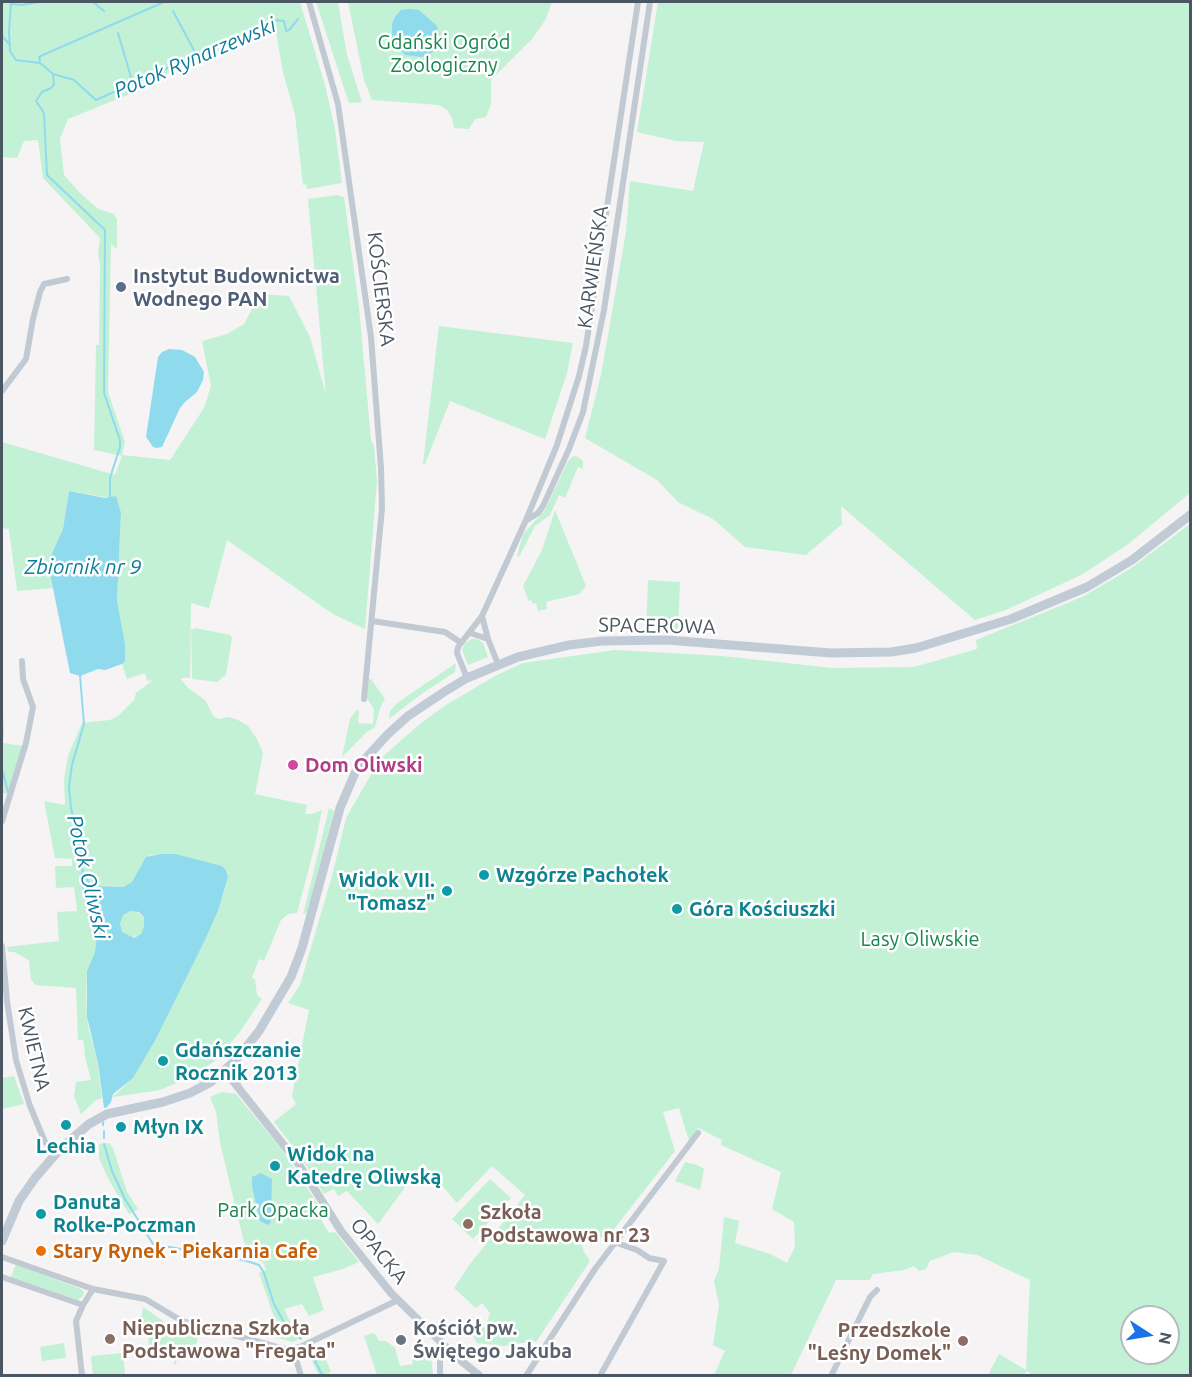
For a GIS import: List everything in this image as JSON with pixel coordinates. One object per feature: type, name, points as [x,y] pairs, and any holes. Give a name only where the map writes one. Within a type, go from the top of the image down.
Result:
[{"type":"main road","name":"SPACEROWA","points":[[2,1240],[19,1201],[35,1178],[54,1154],[89,1124],[107,1114],[163,1102],[190,1093],[211,1082],[236,1060],[259,1031],[291,977],[340,808],[356,773],[365,759],[408,716],[467,678],[498,664],[568,645],[617,639],[667,640],[831,653],[876,653],[916,648],[1011,619],[1087,587],[1132,560],[1191,515]]},
{"type":"street","name":"KOŚCIERSKA","points":[[309,2],[338,104],[371,337],[382,490],[364,699]]},
{"type":"street","name":"KARWIEŃSKA","points":[[460,642],[470,633],[482,616],[526,520],[561,435],[577,386],[586,346],[638,2]]},
{"type":"street","name":"KARWIEŃSKA","points":[[526,520],[538,513],[543,506],[570,449],[583,412],[593,372],[650,2]]},
{"type":"street","points":[[2,391],[26,359],[33,319],[44,284],[67,279]]},
{"type":"street","points":[[482,616],[498,664]]},
{"type":"street","points":[[372,621],[445,632],[460,642],[457,653],[467,678]]},
{"type":"street","points":[[470,633],[488,639]]},
{"type":"street","points":[[2,821],[26,743],[33,707],[23,679],[22,661]]},
{"type":"street","name":"KWIETNA","points":[[2,946],[16,1060],[30,1106],[45,1142],[54,1154]]},
{"type":"street","points":[[236,1060],[237,1085]]},
{"type":"street","name":"OPACKA","points":[[225,1071],[298,1163],[341,1231],[398,1300],[445,1347],[480,1376]]},
{"type":"street","points":[[526,1376],[614,1242],[698,1133]]},
{"type":"street","points":[[600,1376],[664,1261],[649,1258],[637,1250],[614,1242]]},
{"type":"street","points":[[2,1257],[93,1289],[145,1299],[182,1321],[280,1349],[293,1349],[398,1300]]},
{"type":"street","points":[[2,1277],[83,1305]]},
{"type":"street","points":[[82,1376],[76,1321],[93,1289]]},
{"type":"street","points":[[831,1376],[870,1298],[877,1290]]},
{"type":"street","points":[[440,1376],[440,1356],[445,1347]]},
{"type":"street","points":[[293,1349],[301,1376]]},
{"type":"green space","points":[[2,2],[300,2],[325,85],[335,129],[342,183],[307,189],[306,184],[303,185],[295,115],[283,72],[276,32],[190,64],[138,86],[130,94],[68,119],[60,139],[64,175],[98,209],[114,214],[117,220],[117,249],[111,244],[108,392],[125,442],[122,455],[170,460],[204,408],[211,386],[202,341],[227,334],[244,324],[260,294],[289,296],[310,337],[326,395],[308,199],[337,195],[344,197],[359,307],[377,481],[365,629],[333,614],[227,540],[209,608],[191,603],[190,678],[180,678],[188,688],[205,700],[214,717],[220,719],[229,717],[238,720],[248,726],[257,739],[263,753],[255,794],[307,805],[305,814],[322,810],[315,845],[297,913],[288,914],[281,920],[264,961],[259,959],[252,978],[255,979],[257,995],[262,999],[239,1033],[216,1060],[195,1075],[160,1090],[113,1097],[133,1077],[156,1039],[205,940],[228,877],[222,866],[160,854],[150,855],[132,882],[123,887],[95,886],[90,883],[86,873],[80,873],[82,888],[97,935],[95,952],[87,971],[86,998],[88,1026],[97,1059],[102,1098],[96,1100],[81,1114],[74,1096],[76,1082],[91,1080],[83,1040],[78,1040],[76,988],[35,985],[31,979],[29,960],[14,952],[8,952],[7,947],[59,941],[57,912],[77,911],[74,887],[56,888],[55,866],[72,866],[72,859],[55,858],[44,801],[65,805],[64,780],[68,756],[82,723],[110,720],[118,716],[134,700],[136,693],[153,680],[147,681],[145,673],[127,679],[122,664],[125,661],[125,644],[117,600],[121,513],[110,498],[69,491],[63,529],[53,551],[54,588],[17,591],[9,529],[2,528],[2,442],[115,475],[122,456],[94,450],[96,345],[99,345],[100,265],[98,253],[100,238],[43,178],[38,140],[24,141],[17,158],[2,157]]},
{"type":"green space","points":[[316,2],[338,2],[347,55],[362,102],[349,103]]},
{"type":"green space","name":"Gdański Ogród Zoologiczny","points":[[348,2],[552,2],[546,19],[532,39],[491,80],[491,104],[486,117],[475,119],[469,129],[454,128],[447,110],[439,105],[372,100],[364,80]]},
{"type":"green space","points":[[658,2],[1190,2],[1190,493],[1127,545],[1083,574],[1006,610],[975,620],[841,506],[842,524],[806,555],[745,547],[713,519],[678,502],[657,480],[585,438],[601,375],[626,232],[630,181],[693,191],[704,142],[676,141],[637,132]]},
{"type":"green space","points":[[439,326],[573,343],[567,373],[545,439],[450,401],[425,464],[423,464]]},
{"type":"green space","points":[[573,456],[583,461],[583,469],[578,467],[565,498],[559,495],[550,515],[535,526],[519,557],[517,556],[523,534],[545,510],[568,461]]},
{"type":"green space","points":[[555,510],[586,586],[579,594],[546,602],[547,609],[538,611],[536,603],[533,604],[531,600],[527,601],[523,586],[542,550]]},
{"type":"green space","name":"Lasy Oliwskie","points":[[1190,524],[1190,1375],[1034,1376],[1027,1371],[1024,1375],[988,1375],[999,1354],[1026,1370],[1030,1280],[977,1255],[954,1252],[930,1261],[926,1269],[919,1271],[914,1266],[904,1270],[873,1274],[870,1280],[836,1280],[791,1375],[714,1375],[725,1351],[713,1345],[719,1305],[714,1281],[719,1269],[724,1217],[739,1221],[735,1243],[770,1254],[787,1263],[795,1247],[794,1222],[772,1209],[781,1172],[721,1145],[722,1140],[698,1128],[689,1141],[679,1108],[663,1112],[675,1151],[607,1238],[586,1236],[581,1241],[590,1261],[536,1342],[504,1346],[477,1343],[473,1336],[486,1325],[490,1313],[482,1303],[476,1308],[454,1288],[470,1264],[525,1195],[492,1166],[457,1203],[423,1163],[378,1224],[347,1191],[338,1196],[334,1189],[324,1194],[301,1157],[274,1122],[296,1104],[292,1096],[309,1010],[288,1003],[300,985],[332,876],[346,818],[380,759],[421,723],[495,676],[523,663],[615,650],[722,656],[832,668],[914,667],[977,649],[976,640],[1082,597],[1130,569]]},
{"type":"green space","points":[[648,580],[680,582],[678,632],[646,630]]},
{"type":"green space","points":[[196,628],[230,635],[232,638],[226,675],[217,682],[192,679],[191,630]]},
{"type":"green space","points":[[472,639],[483,643],[488,657],[468,665],[462,650],[465,643]]},
{"type":"green space","points":[[456,663],[455,672],[389,719],[390,711],[397,703]]},
{"type":"green space","points":[[369,679],[385,699],[375,727],[342,757],[350,719],[357,709],[359,711],[358,723],[373,724],[374,710],[367,698]]},
{"type":"green space","points":[[2,693],[3,743],[23,746],[8,794],[2,793]]},
{"type":"green space","points":[[329,808],[334,811],[308,911],[303,915]]},
{"type":"green space","points":[[132,911],[141,915],[145,924],[141,933],[132,937],[123,933],[119,924],[123,915]]},
{"type":"green space","points":[[14,1076],[24,1104],[2,1109],[2,1078]]},
{"type":"green space","name":"Park Opacka","points":[[222,1092],[236,1094],[283,1151],[321,1209],[318,1215],[329,1233],[335,1232],[359,1262],[313,1277],[324,1310],[309,1316],[302,1304],[284,1309],[292,1325],[305,1336],[293,1342],[274,1337],[273,1314],[259,1273],[266,1270],[264,1264],[259,1260],[246,1258],[247,1254],[220,1143],[216,1112],[210,1097]]},
{"type":"green space","points":[[109,1143],[113,1148],[127,1192],[138,1209],[129,1214],[99,1159],[99,1144]]},
{"type":"green space","points":[[685,1162],[704,1169],[700,1190],[675,1181]]},
{"type":"green space","points":[[490,1179],[511,1198],[473,1239],[452,1219]]},
{"type":"green space","points":[[16,1264],[81,1289],[84,1292],[83,1296],[78,1300],[11,1277]]},
{"type":"green space","points":[[143,1307],[166,1323],[198,1334],[196,1348],[177,1347],[176,1364],[174,1360],[166,1359],[166,1353],[149,1352],[148,1331],[140,1331]]},
{"type":"green space","points":[[373,1333],[379,1341],[386,1341],[395,1348],[400,1366],[413,1364],[412,1358],[420,1355],[424,1349],[430,1348],[433,1375],[377,1375],[364,1336]]},
{"type":"green space","points":[[64,1343],[66,1358],[42,1361],[40,1347]]},
{"type":"green space","points":[[321,1347],[331,1372],[327,1375],[319,1375],[306,1350]]},
{"type":"green space","points":[[123,1353],[125,1375],[93,1375],[91,1356]]},
{"type":"water","points":[[401,10],[419,10],[437,26],[440,35],[438,43],[433,52],[427,56],[405,55],[392,40],[392,24],[395,17]]},
{"type":"water","points":[[169,349],[182,350],[195,357],[204,372],[203,380],[197,392],[180,408],[162,447],[156,448],[146,437],[158,357]]},
{"type":"water","name":"Zbiornik nr 9","points":[[69,491],[105,498],[116,496],[121,513],[117,600],[125,644],[125,661],[105,670],[98,669],[80,676],[70,673],[50,573],[53,551],[63,529]]},
{"type":"water","points":[[175,854],[222,866],[228,877],[219,908],[205,940],[156,1039],[133,1078],[113,1094],[111,1102],[104,1108],[98,1063],[87,1017],[87,971],[95,952],[97,935],[82,888],[80,873],[86,873],[90,883],[95,886],[123,887],[132,882],[146,857]],"holes":[[[130,911],[139,912],[144,917],[144,927],[141,934],[134,938],[122,932],[120,924],[123,915]]]},
{"type":"water","points":[[261,1173],[272,1179],[271,1222],[268,1225],[260,1221],[252,1186],[252,1177]]},
{"type":"waterway","name":"Potok Oliwski","points":[[11,2],[10,51],[16,60],[40,63],[53,74],[54,84],[42,92],[36,101],[44,113],[47,175],[105,230],[104,393],[120,440],[110,478],[110,501]]},
{"type":"waterway","points":[[12,4],[39,2]]},
{"type":"waterway","points":[[93,2],[104,11]]},
{"type":"waterway","points":[[40,61],[39,57],[45,54],[164,2]]},
{"type":"waterway","points":[[173,11],[197,56]]},
{"type":"waterway","name":"Potok Rynarzewski","points":[[53,74],[74,80],[96,100],[275,20],[284,21],[286,31],[298,19]]},
{"type":"waterway","points":[[118,33],[133,84]]},
{"type":"waterway","name":"Potok Oliwski","points":[[2,36],[10,45]]},
{"type":"waterway","name":"Potok Oliwski","points":[[80,675],[84,724],[72,765],[69,787],[71,808],[81,851],[83,876]]},
{"type":"waterway","points":[[2,769],[8,792]]},
{"type":"waterway","name":"Potok Oliwski","points":[[104,1131],[104,1138]]},
{"type":"waterway","name":"Potok Oliwski","points":[[104,1144],[112,1171],[125,1199],[153,1244],[259,1265],[274,1304],[287,1328],[301,1339]]},
{"type":"waterway","name":"Potok Oliwski","points":[[309,1350],[323,1376]]},
{"type":"place","name":"Instytut Budownictwa Wodnego PAN","points":[[121,287]]},
{"type":"place","name":"Dom Oliwski","points":[[293,765]]},
{"type":"place","name":"Wzgórze Pachołek","points":[[484,875]]},
{"type":"place","name":"Widok VII. \"Tomasz\"","points":[[447,891]]},
{"type":"place","name":"Góra Kościuszki","points":[[677,909]]},
{"type":"place","name":"Gdańszczanie Rocznik 2013","points":[[163,1061]]},
{"type":"place","name":"Lechia","points":[[66,1125]]},
{"type":"place","name":"Młyn IX","points":[[121,1127]]},
{"type":"place","name":"Widok na Katedrę Oliwską","points":[[275,1166]]},
{"type":"place","name":"Danuta Rolke-Poczman","points":[[41,1214]]},
{"type":"place","name":"Szkoła Podstawowa nr 23","points":[[468,1224]]},
{"type":"place","name":"Stary Rynek - Piekarnia Cafe","points":[[41,1251]]},
{"type":"place","name":"Niepubliczna Szkoła Podstawowa \"Fregata\"","points":[[110,1339]]},
{"type":"place","name":"Kościół pw. Świętego Jakuba","points":[[401,1340]]},
{"type":"place","name":"Przedszkole \"Leśny Domek\"","points":[[963,1341]]}]
